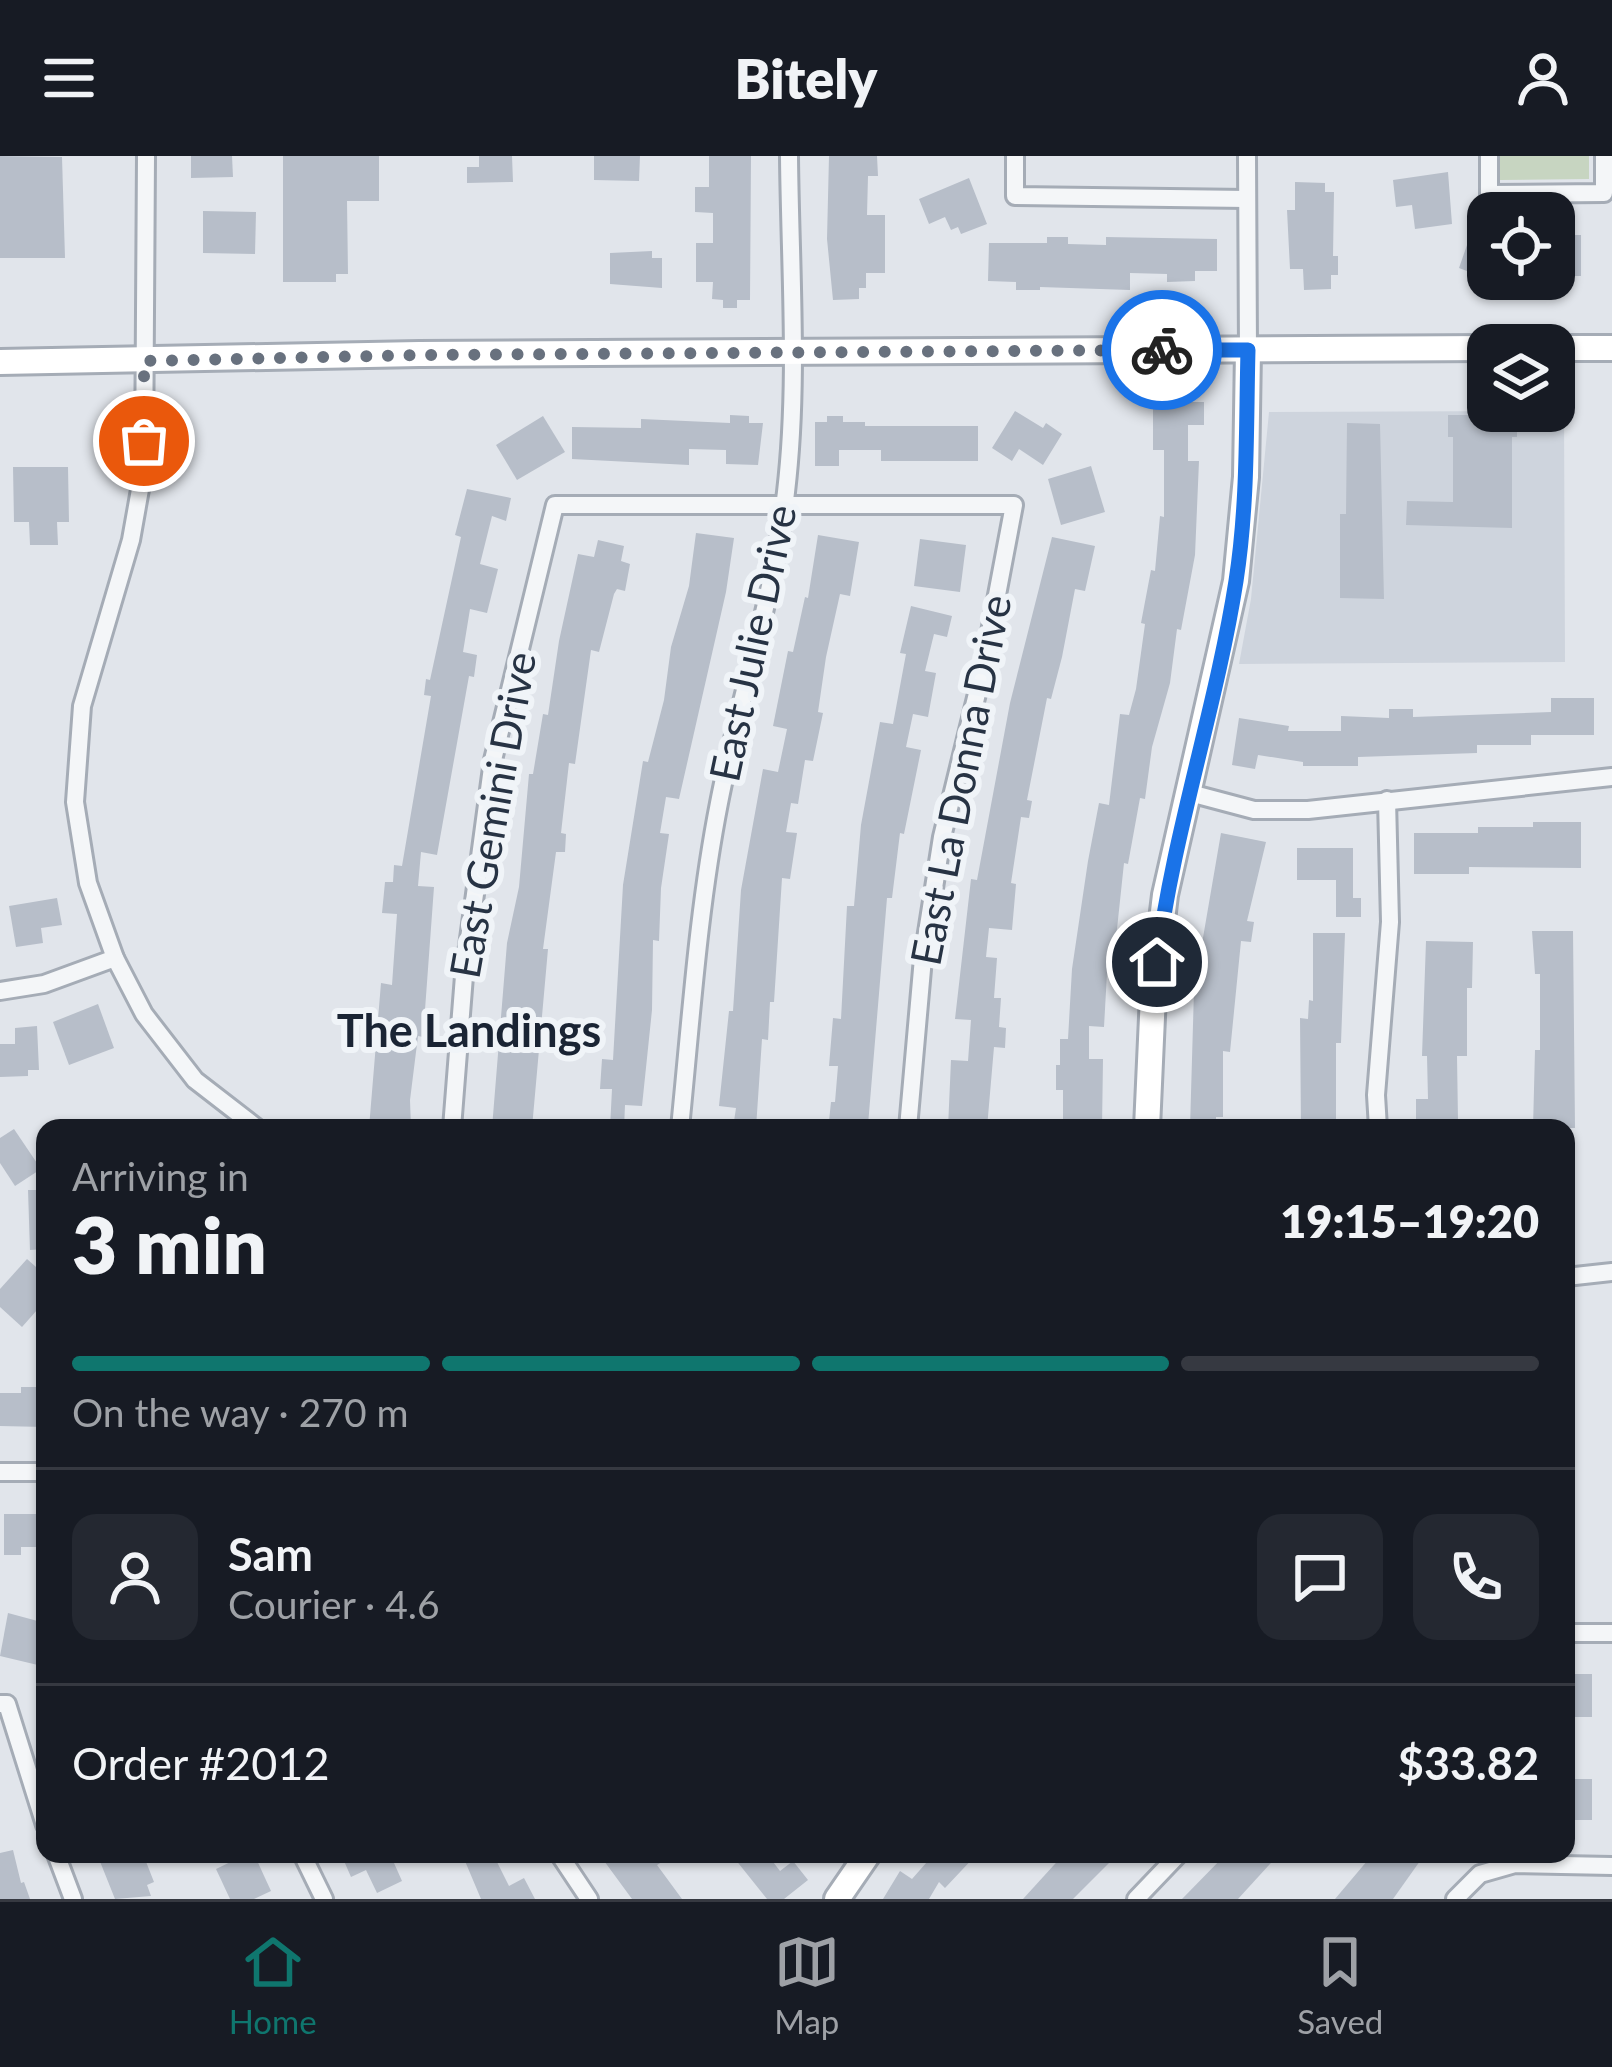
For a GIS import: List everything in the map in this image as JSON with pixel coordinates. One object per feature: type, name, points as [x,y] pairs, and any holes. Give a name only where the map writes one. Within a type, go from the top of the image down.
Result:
[{"type":"main road","points":[[1575,348],[1612,348]]},
{"type":"main road","points":[[0,362],[1467,349]]},
{"type":"main road","points":[[1147,1119],[1153,995],[1165,895],[1236,581],[1246,478],[1248,350]]},
{"type":"main road","points":[[837,1899],[853,1863]]},
{"type":"street","points":[[146,156],[144,467],[125,564],[82,706],[75,802],[88,883],[115,958],[144,1014],[195,1080],[245,1119]]},
{"type":"street","name":"East Julie Drive","points":[[681,1119],[702,914],[719,804],[784,505],[789,457],[790,156]]},
{"type":"street","points":[[1015,156],[1015,196],[1247,199]]},
{"type":"street","points":[[1247,156],[1248,350]]},
{"type":"street","points":[[1489,156],[1489,194],[1604,193],[1604,156]]},
{"type":"street","name":"East Gemini Drive","points":[[453,1119],[464,976],[493,760],[555,505],[784,505]]},
{"type":"street","name":"East La Donna Drive","points":[[784,505],[1014,505],[983,669],[942,837],[923,958],[909,1119]]},
{"type":"street","points":[[1190,794],[1254,810],[1308,810],[1612,777]]},
{"type":"street","points":[[1377,1119],[1390,922],[1387,800]]},
{"type":"street","points":[[0,992],[44,985],[115,958]]},
{"type":"street","points":[[1575,1276],[1612,1272]]},
{"type":"street","points":[[0,1472],[36,1472]]},
{"type":"street","points":[[1575,1633],[1612,1633]]},
{"type":"street","points":[[0,1703],[7,1703],[36,1796]]},
{"type":"street","points":[[59,1863],[73,1899]]},
{"type":"street","points":[[306,1863],[324,1899]]},
{"type":"street","points":[[565,1863],[589,1899]]},
{"type":"street","points":[[1136,1899],[1170,1863]]},
{"type":"street","points":[[1455,1899],[1480,1874],[1515,1864],[1612,1865]]},
{"type":"shaded area","points":[[1467,411],[1467,432],[1564,432],[1565,662],[1239,664],[1251,599],[1269,412]]},
{"type":"green space","points":[[1500,156],[1589,156],[1589,179],[1500,180]]},
{"type":"building","points":[[0,156],[62,157],[65,258],[0,258]]},
{"type":"building","points":[[191,156],[232,156],[233,177],[191,178]]},
{"type":"building","points":[[283,156],[379,156],[379,201],[347,201],[348,274],[336,274],[336,282],[283,282]]},
{"type":"building","points":[[479,156],[512,156],[513,182],[467,183],[467,167],[479,167]]},
{"type":"building","points":[[594,156],[640,156],[639,181],[594,180]]},
{"type":"building","points":[[709,156],[751,156],[750,300],[737,300],[737,308],[723,308],[723,300],[712,299],[713,282],[696,282],[696,243],[713,243],[713,213],[695,212],[695,187],[709,187]]},
{"type":"building","points":[[829,156],[877,156],[878,176],[868,176],[867,215],[885,215],[885,273],[866,273],[866,288],[859,288],[859,299],[833,300],[827,239]]},
{"type":"building","points":[[1448,172],[1452,224],[1415,229],[1412,205],[1396,207],[1393,180]]},
{"type":"building","points":[[969,178],[987,224],[961,234],[958,227],[951,230],[945,217],[929,224],[919,199]]},
{"type":"building","points":[[1295,182],[1325,183],[1325,192],[1334,192],[1333,256],[1338,256],[1338,275],[1331,275],[1331,289],[1304,290],[1303,269],[1290,269],[1287,210],[1295,210]]},
{"type":"building","points":[[203,211],[256,212],[255,254],[203,253]]},
{"type":"building","points":[[1575,235],[1581,235],[1581,276],[1575,276]]},
{"type":"building","points":[[1047,237],[1068,237],[1068,244],[1106,245],[1106,237],[1217,239],[1217,271],[1195,271],[1195,281],[1167,282],[1167,274],[1130,273],[1130,290],[1016,290],[1016,282],[988,281],[989,243],[1047,243]]},
{"type":"building","points":[[1467,245],[1467,271],[1459,268]]},
{"type":"building","points":[[652,251],[652,258],[662,258],[662,288],[610,284],[610,253]]},
{"type":"building","points":[[1153,402],[1204,402],[1204,425],[1188,425],[1188,461],[1199,461],[1195,555],[1145,799],[1140,798],[1128,864],[1124,863],[1104,1027],[1089,1026],[1089,1059],[1103,1059],[1102,1119],[1063,1119],[1063,1090],[1056,1090],[1056,1065],[1060,1065],[1060,1039],[1068,1039],[1072,969],[1088,861],[1099,803],[1109,805],[1120,714],[1129,715],[1136,689],[1145,624],[1141,623],[1151,570],[1155,571],[1160,516],[1164,517],[1164,450],[1153,450]]},
{"type":"building","points":[[1015,411],[1062,434],[1043,465],[1019,449],[1012,461],[992,448]]},
{"type":"building","points":[[730,415],[763,423],[758,465],[726,464],[726,450],[689,449],[689,465],[572,459],[572,427],[641,428],[641,419],[730,423]]},
{"type":"building","points":[[1448,415],[1467,415],[1467,432],[1517,432],[1512,437],[1512,528],[1406,525],[1407,501],[1453,502],[1453,437],[1448,437]]},
{"type":"building","points":[[543,416],[565,452],[517,480],[496,445]]},
{"type":"building","points":[[827,416],[843,416],[843,422],[865,422],[865,426],[978,426],[978,461],[881,461],[881,450],[839,450],[839,466],[815,466],[815,422],[827,422]]},
{"type":"building","points":[[1347,423],[1380,424],[1384,599],[1340,598]]},
{"type":"building","points":[[1091,466],[1105,512],[1061,525],[1048,479]]},
{"type":"building","points":[[13,467],[68,467],[69,522],[57,522],[58,545],[30,545],[29,522],[14,522]]},
{"type":"building","points":[[467,489],[511,498],[506,521],[492,516],[480,564],[498,569],[487,613],[470,609],[463,652],[477,655],[474,677],[469,676],[437,855],[421,852],[418,886],[434,887],[423,1037],[418,1036],[411,1119],[370,1119],[381,983],[392,985],[397,914],[382,913],[385,882],[393,882],[394,865],[402,866],[431,696],[424,695],[426,679],[430,680],[461,537],[455,535]]},
{"type":"building","points":[[696,533],[734,538],[679,799],[666,797],[660,833],[669,834],[659,941],[653,940],[652,1010],[642,1106],[625,1105],[624,1119],[610,1119],[612,1089],[600,1089],[602,1059],[613,1060],[623,885],[643,761],[648,762],[671,647],[689,586]]},
{"type":"building","points":[[818,535],[859,542],[850,596],[840,594],[826,657],[818,712],[823,713],[813,761],[805,760],[798,804],[791,803],[786,832],[797,833],[790,879],[782,878],[774,1002],[770,1002],[768,1040],[762,1039],[757,1119],[734,1119],[736,1108],[719,1106],[729,1011],[733,1011],[741,890],[763,769],[778,772],[787,729],[773,726],[788,651],[793,652]]},
{"type":"building","points":[[1052,537],[1095,546],[1085,591],[1075,589],[1062,657],[1051,699],[1047,698],[1027,800],[1032,801],[1029,818],[1021,817],[1011,883],[1016,884],[1012,930],[989,928],[986,957],[997,958],[994,998],[1001,998],[999,1027],[1006,1028],[1005,1048],[994,1047],[988,1119],[948,1119],[951,1060],[968,1061],[971,1020],[955,1019],[971,879],[977,880],[1010,703]]},
{"type":"building","points":[[920,539],[966,545],[960,592],[914,586]]},
{"type":"building","points":[[598,540],[624,546],[621,561],[630,564],[625,591],[617,589],[614,594],[599,652],[591,650],[575,764],[569,763],[561,833],[566,834],[565,852],[556,852],[543,949],[548,949],[533,1119],[493,1119],[507,943],[519,887],[529,774],[533,774],[543,714],[548,715],[578,554],[594,557]]},
{"type":"building","points":[[911,606],[952,616],[947,637],[934,634],[925,671],[936,673],[928,717],[913,714],[906,747],[921,750],[904,834],[900,833],[892,898],[887,898],[869,1119],[829,1119],[838,1066],[829,1066],[833,1018],[841,1019],[847,906],[854,906],[861,825],[880,722],[893,724],[906,654],[900,653]]},
{"type":"building","points":[[1551,698],[1594,698],[1594,735],[1531,735],[1531,745],[1477,745],[1477,753],[1358,757],[1358,766],[1303,766],[1303,762],[1258,755],[1255,769],[1232,765],[1239,718],[1289,726],[1288,731],[1341,731],[1341,716],[1389,718],[1389,709],[1413,709],[1413,717],[1551,712]]},
{"type":"building","points":[[1533,822],[1581,822],[1581,868],[1469,867],[1469,874],[1414,874],[1414,833],[1478,833],[1478,827],[1533,827]]},
{"type":"building","points":[[1221,833],[1266,842],[1247,921],[1254,922],[1251,942],[1241,941],[1230,1052],[1223,1051],[1223,1117],[1216,1119],[1190,1119],[1194,990]]},
{"type":"building","points":[[1297,848],[1353,848],[1353,898],[1361,898],[1361,917],[1336,917],[1336,880],[1297,880]]},
{"type":"building","points":[[57,898],[62,925],[41,928],[43,943],[16,947],[9,906]]},
{"type":"building","points":[[1532,931],[1573,931],[1575,1119],[1533,1119],[1535,1050],[1540,1050],[1540,974],[1535,974]]},
{"type":"building","points":[[1313,933],[1345,933],[1341,1043],[1336,1043],[1336,1119],[1301,1119],[1300,1018],[1308,1019],[1309,1000],[1313,1001]]},
{"type":"building","points":[[1426,941],[1473,942],[1467,1056],[1457,1056],[1458,1119],[1416,1119],[1416,1099],[1428,1099],[1427,1056],[1422,1056]]},
{"type":"building","points":[[98,1004],[114,1048],[69,1065],[53,1022]]},
{"type":"building","points":[[37,1026],[39,1070],[28,1070],[28,1076],[0,1077],[0,1044],[15,1044],[15,1028]]},
{"type":"building","points":[[14,1129],[36,1162],[36,1172],[15,1186],[0,1163],[0,1138]]},
{"type":"building","points":[[28,1190],[36,1190],[36,1250],[30,1250]]},
{"type":"building","points":[[27,1259],[36,1267],[36,1311],[22,1327],[0,1307],[0,1289]]},
{"type":"building","points":[[21,1387],[36,1387],[36,1427],[0,1426],[0,1393],[21,1393]]},
{"type":"building","points":[[4,1514],[36,1514],[36,1547],[21,1547],[21,1555],[4,1555]]},
{"type":"building","points":[[8,1613],[36,1621],[36,1665],[0,1656]]},
{"type":"building","points":[[1575,1674],[1592,1674],[1592,1717],[1575,1717]]},
{"type":"building","points":[[1575,1779],[1592,1779],[1592,1820],[1575,1820]]},
{"type":"building","points":[[13,1850],[30,1899],[0,1899],[0,1853]]},
{"type":"building","points":[[101,1863],[147,1863],[154,1882],[147,1885],[151,1896],[115,1899]]},
{"type":"building","points":[[228,1863],[258,1863],[271,1891],[254,1899],[230,1899],[216,1869]]},
{"type":"building","points":[[345,1863],[394,1863],[402,1881],[377,1893],[366,1870],[351,1877]]},
{"type":"building","points":[[466,1863],[498,1863],[509,1886],[524,1878],[535,1899],[481,1899]]},
{"type":"building","points":[[606,1863],[660,1863],[657,1865],[682,1899],[632,1899]]},
{"type":"building","points":[[738,1863],[774,1863],[780,1871],[795,1863],[808,1880],[784,1899],[767,1899]]},
{"type":"building","points":[[926,1863],[969,1863],[945,1888],[939,1882],[929,1899],[883,1899],[900,1871],[912,1879]]},
{"type":"building","points":[[1056,1863],[1109,1863],[1073,1899],[1023,1899]]},
{"type":"building","points":[[1217,1863],[1271,1863],[1238,1899],[1182,1899]]},
{"type":"building","points":[[1365,1863],[1419,1863],[1393,1899],[1335,1899]]},
{"type":"way so far","points":[[144,441],[144,361],[1162,350]]},
{"type":"district","name":"The Landings","points":[[469,1031]]},
{"type":"route","points":[[1157,962],[1165,895],[1236,581],[1246,478],[1248,350],[1162,350]]}]
